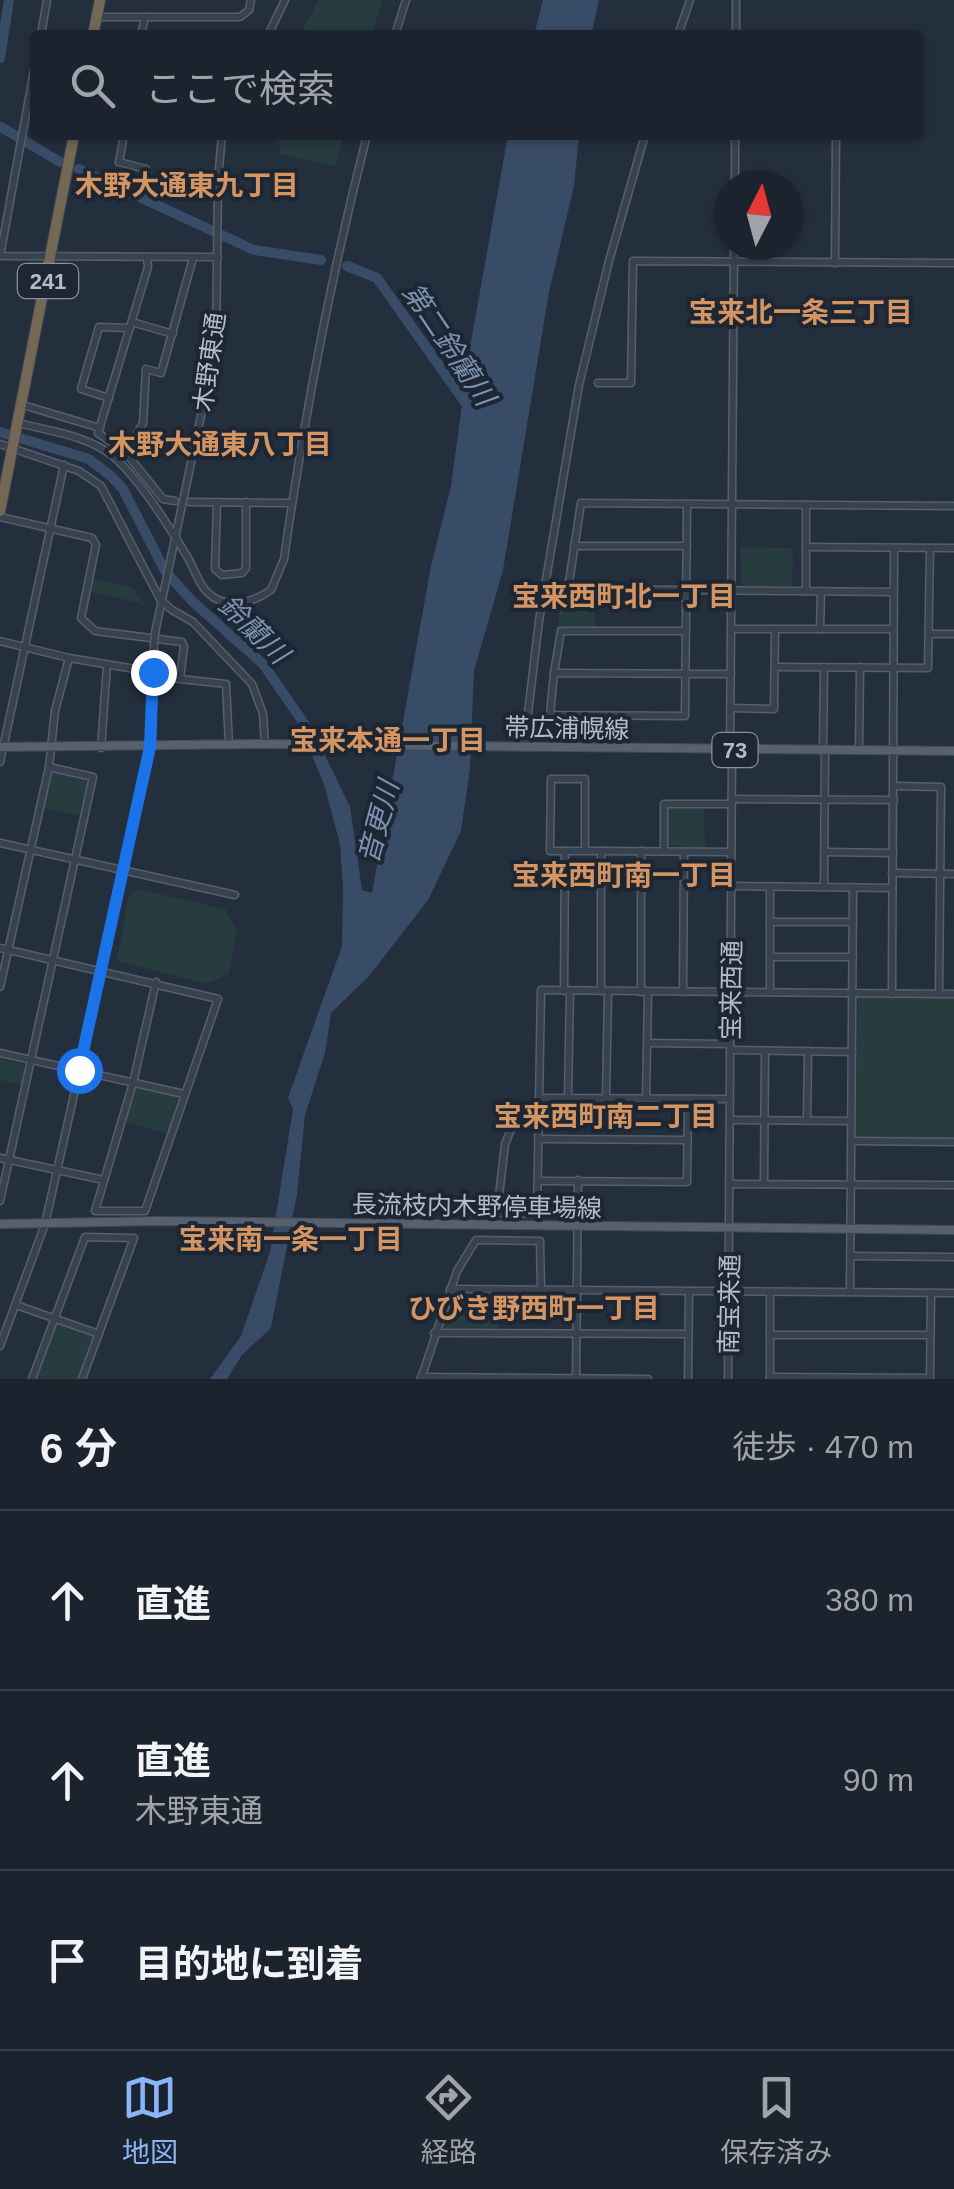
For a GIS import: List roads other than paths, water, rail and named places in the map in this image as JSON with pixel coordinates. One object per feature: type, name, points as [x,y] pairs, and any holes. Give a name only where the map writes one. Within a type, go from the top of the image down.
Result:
[{"type":"highway","points":[[94,30],[100,0]]},
{"type":"highway","name":"241","points":[[0,514],[73,140]]},
{"type":"main road","name":"帯広浦幌線","points":[[2,747],[269,744],[954,751]]},
{"type":"main road","name":"長流枝内木野停車場線","points":[[0,1224],[167,1221],[954,1230]]},
{"type":"street","points":[[41,30],[47,0]]},
{"type":"street","points":[[96,16],[240,18],[250,10],[251,0]]},
{"type":"street","points":[[270,30],[285,0]]},
{"type":"street","points":[[397,30],[406,0]]},
{"type":"street","points":[[680,30],[690,0]]},
{"type":"street","points":[[736,0],[736,30]]},
{"type":"street","points":[[143,30],[144,17]]},
{"type":"street","points":[[30,95],[0,256],[218,257]]},
{"type":"street","points":[[123,140],[119,162],[146,168]]},
{"type":"street","name":"木野東通","points":[[0,1346],[45,1224],[150,747],[160,598],[212,372],[218,317],[222,140]]},
{"type":"street","points":[[19,425],[83,439],[108,452],[132,476],[206,591],[230,603],[249,602],[271,590],[281,573],[317,345],[366,140]]},
{"type":"street","points":[[520,746],[579,386],[644,140]]},
{"type":"street","points":[[734,170],[735,140]]},
{"type":"street","points":[[835,263],[836,140]]},
{"type":"street","points":[[147,258],[148,267],[98,433],[126,453],[163,498],[175,501]]},
{"type":"street","points":[[126,453],[142,423],[146,369],[161,374],[194,258]]},
{"type":"street","points":[[598,383],[632,383],[633,261],[954,264]]},
{"type":"street","name":"宝来西通","points":[[730,1229],[734,262]]},
{"type":"street","points":[[109,398],[82,389],[99,327],[131,325],[174,334]]},
{"type":"street","points":[[23,405],[100,428]]},
{"type":"street","points":[[0,444],[64,466],[101,486],[160,598],[193,622],[252,684],[269,744]]},
{"type":"street","points":[[0,762],[64,466]]},
{"type":"street","points":[[190,502],[292,503]]},
{"type":"street","points":[[217,502],[216,569],[222,575],[242,573],[246,568],[246,502]]},
{"type":"street","points":[[894,592],[568,589],[581,503],[954,506]]},
{"type":"street","points":[[686,632],[560,631],[550,715],[685,716],[687,590],[687,504]]},
{"type":"street","points":[[806,505],[806,591]]},
{"type":"street","points":[[0,514],[92,538],[96,546],[80,618],[95,632],[182,642],[180,678]]},
{"type":"street","points":[[574,546],[687,546]]},
{"type":"street","points":[[806,547],[954,548]]},
{"type":"street","points":[[892,994],[894,548]]},
{"type":"street","points":[[775,667],[928,668],[930,548]]},
{"type":"street","points":[[820,591],[820,629]]},
{"type":"street","points":[[730,708],[774,709],[776,628]]},
{"type":"street","points":[[732,629],[894,629]]},
{"type":"street","points":[[929,634],[954,634]]},
{"type":"street","points":[[0,642],[153,674],[226,684],[228,745]]},
{"type":"street","points":[[0,987],[4,949],[49,766],[55,711],[69,658]]},
{"type":"street","points":[[101,748],[107,665]]},
{"type":"street","points":[[824,667],[824,887]]},
{"type":"street","points":[[859,752],[860,667]]},
{"type":"street","points":[[554,673],[731,674]]},
{"type":"street","points":[[0,1202],[93,778],[49,766]]},
{"type":"street","points":[[584,851],[585,779],[550,779],[550,850],[565,851],[732,852]]},
{"type":"street","points":[[894,786],[940,786],[938,994]]},
{"type":"street","points":[[664,852],[664,804],[894,800]]},
{"type":"street","points":[[0,843],[235,895]]},
{"type":"street","points":[[565,851],[568,1098]]},
{"type":"street","points":[[601,851],[606,1098]]},
{"type":"street","points":[[641,851],[646,1099]]},
{"type":"street","points":[[683,992],[684,852]]},
{"type":"street","points":[[825,852],[893,853]]},
{"type":"street","points":[[892,873],[954,874]]},
{"type":"street","points":[[732,886],[892,888]]},
{"type":"street","points":[[770,887],[770,992]]},
{"type":"street","points":[[850,1292],[853,887]]},
{"type":"street","points":[[770,922],[853,922]]},
{"type":"street","points":[[4,949],[156,982],[218,998],[145,1211],[94,1211],[133,1083],[156,982]]},
{"type":"street","points":[[770,957],[852,957]]},
{"type":"street","points":[[539,1122],[514,1122],[505,1144],[497,1213],[537,1214],[539,1139],[541,990],[954,994]]},
{"type":"street","points":[[647,1043],[852,1052]]},
{"type":"street","points":[[764,1184],[765,1050]]},
{"type":"street","points":[[807,1120],[808,1051]]},
{"type":"street","points":[[0,1053],[184,1094]]},
{"type":"street","points":[[539,1098],[730,1099]]},
{"type":"street","points":[[538,1180],[686,1182],[688,1099]]},
{"type":"street","points":[[730,1120],[851,1120]]},
{"type":"street","points":[[539,1139],[687,1140]]},
{"type":"street","points":[[852,1141],[954,1142]]},
{"type":"street","points":[[0,1158],[104,1180]]},
{"type":"street","points":[[576,1379],[578,1180]]},
{"type":"street","points":[[729,1184],[954,1186]]},
{"type":"street","name":"南宝来通","points":[[728,1379],[730,1229]]},
{"type":"street","points":[[32,1379],[85,1237],[134,1238],[82,1379]]},
{"type":"street","points":[[541,1290],[540,1240],[476,1240],[457,1271],[421,1378],[648,1379]]},
{"type":"street","points":[[850,1256],[954,1257]]},
{"type":"street","points":[[450,1289],[954,1293]]},
{"type":"street","points":[[688,1379],[689,1291]]},
{"type":"street","points":[[770,1292],[770,1378],[930,1379],[931,1292]]},
{"type":"street","points":[[16,1304],[99,1334]]},
{"type":"street","points":[[434,1333],[688,1334]]},
{"type":"street","points":[[770,1334],[930,1336]]},
{"type":"water","points":[[543,0],[599,0],[592,30],[535,30]]},
{"type":"water","points":[[507,140],[579,140],[574,186],[549,292],[503,570],[474,671],[470,769],[461,831],[428,900],[369,976],[331,1013],[325,1053],[305,1115],[297,1194],[271,1328],[242,1355],[227,1379],[210,1379],[241,1336],[270,1252],[293,1109],[288,1098],[342,946],[340,844],[324,784],[294,713],[296,708],[308,720],[350,807],[362,890],[372,893],[431,566],[451,486],[469,353]]},
{"type":"waterway","name":"第二鈴蘭川","points":[[0,58],[9,0]]},
{"type":"waterway","name":"第二鈴蘭川","points":[[1,127],[60,162]]},
{"type":"waterway","name":"第二鈴蘭川","points":[[79,169],[254,250],[321,260]]},
{"type":"waterway","name":"第二鈴蘭川","points":[[347,266],[377,278],[470,409]]},
{"type":"waterway","name":"鈴蘭川","points":[[0,432],[89,459],[112,477],[123,489],[165,571],[192,601],[263,664],[301,719]]},
{"type":"district","name":"木野大通東九丁目","points":[[187,185]]},
{"type":"district","name":"宝来北一条三丁目","points":[[801,312]]},
{"type":"district","name":"木野大通東八丁目","points":[[220,444]]},
{"type":"district","name":"宝来西町北一丁目","points":[[624,596]]},
{"type":"district","name":"宝来本通一丁目","points":[[388,740]]},
{"type":"district","name":"宝来西町南一丁目","points":[[624,875]]},
{"type":"district","name":"宝来西町南二丁目","points":[[606,1116]]},
{"type":"district","name":"宝来南一条一丁目","points":[[291,1239]]},
{"type":"district","name":"ひびき野西町一丁目","points":[[534,1308]]},
{"type":"water label","name":"音更川","points":[[378,822]]}]
